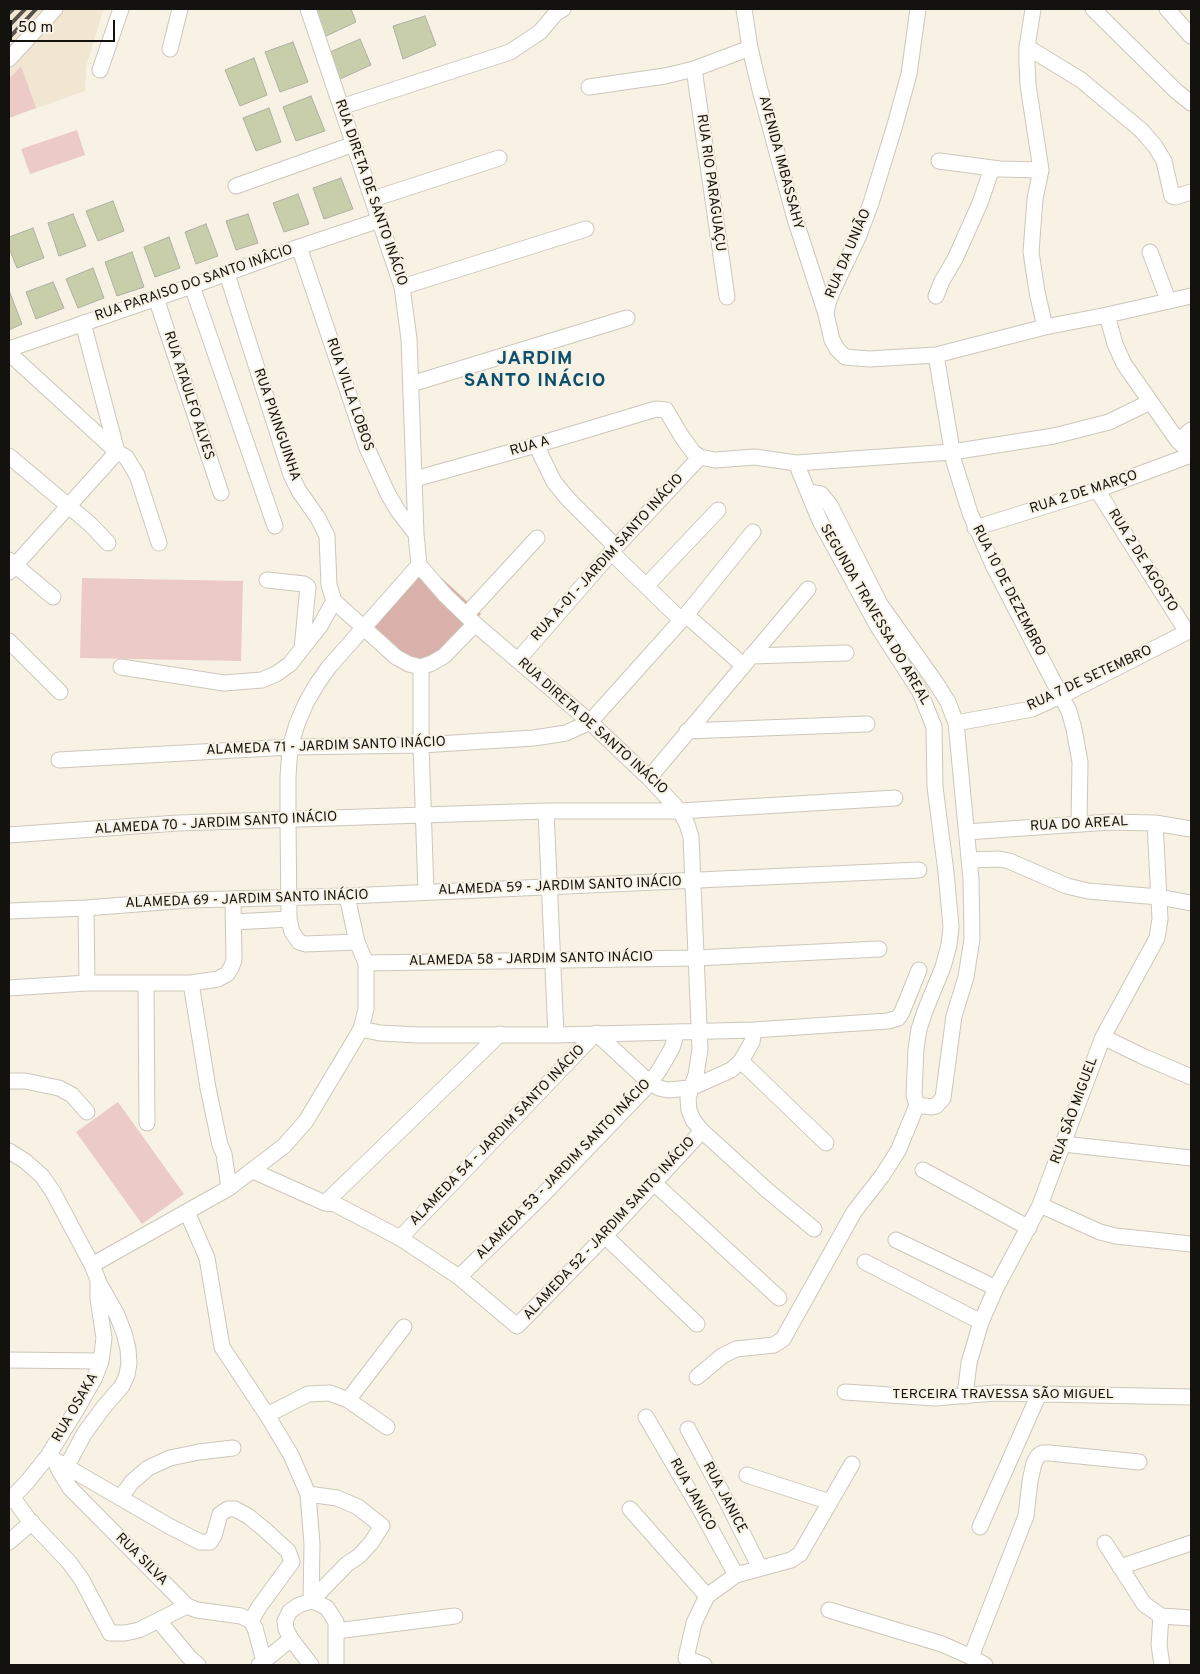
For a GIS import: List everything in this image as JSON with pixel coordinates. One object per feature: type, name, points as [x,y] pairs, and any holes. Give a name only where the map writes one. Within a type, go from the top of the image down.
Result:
[{"type":"street","points":[[9,59],[55,9]]},
{"type":"street","points":[[100,70],[121,9]]},
{"type":"street","points":[[170,50],[180,9]]},
{"type":"street","name":"RUA DIRETA DE SANTO INÁCIO","points":[[308,9],[402,287],[409,339],[416,534],[420,565],[430,579],[470,619],[590,722],[649,778],[680,811],[687,824],[691,837],[694,882],[700,1031],[700,1062],[690,1088]]},
{"type":"street","points":[[341,108],[496,58],[528,42],[540,32],[556,13],[563,9]]},
{"type":"street","name":"AVENIDA IMBASSAHY","points":[[744,9],[750,48],[795,219],[826,314]]},
{"type":"street","name":"RUA DA UNIÃO","points":[[918,9],[909,74],[896,125],[862,227],[832,290],[826,314],[832,340],[837,349],[846,357],[869,359],[936,355],[1045,326],[1107,315],[1191,296]]},
{"type":"street","points":[[1033,9],[1027,47],[1028,85],[1041,170],[1035,199],[1031,252],[1033,271],[1045,326]]},
{"type":"street","points":[[1093,9],[1140,53],[1176,91],[1191,103]]},
{"type":"street","points":[[1167,9],[1191,36]]},
{"type":"street","points":[[1027,47],[1081,80],[1124,115],[1155,146],[1164,161],[1172,196],[1175,197],[1191,192]]},
{"type":"street","points":[[589,87],[664,76],[694,69],[750,48]]},
{"type":"street","name":"RUA RIO PARAGUAÇU","points":[[694,69],[727,297]]},
{"type":"street","points":[[236,186],[354,144]]},
{"type":"street","points":[[373,199],[499,158]]},
{"type":"street","points":[[939,162],[992,168],[1041,170]]},
{"type":"street","points":[[936,296],[980,203],[992,168]]},
{"type":"street","name":"RUA PARAISO DO SANTO INÂCIO","points":[[9,348],[380,220]]},
{"type":"street","points":[[402,287],[586,229]]},
{"type":"street","name":"RUA VILLA LOBOS","points":[[299,247],[367,448],[388,494],[398,511],[416,534]]},
{"type":"street","points":[[1150,252],[1168,300]]},
{"type":"street","name":"RUA PIXINGUINHA","points":[[227,274],[291,475],[327,536],[328,577],[334,601]]},
{"type":"street","points":[[192,286],[275,526]]},
{"type":"street","name":"RUA ATAULFO ALVES","points":[[156,298],[221,493]]},
{"type":"street","points":[[1107,315],[1115,344],[1124,364],[1178,441],[1191,454]]},
{"type":"street","points":[[411,384],[627,318]]},
{"type":"street","points":[[83,323],[117,452]]},
{"type":"street","points":[[9,353],[117,452],[126,457],[135,471],[159,543]]},
{"type":"street","name":"RUA 10 DE DEZEMBRO","points":[[936,355],[952,452],[958,478],[975,528],[1072,720],[1078,747],[1080,824]]},
{"type":"street","points":[[700,457],[715,460],[756,457],[796,463],[952,452],[1054,436],[1109,422],[1150,402]]},
{"type":"street","name":"RUA A","points":[[414,479],[656,409],[666,410],[682,438],[693,452],[700,457]]},
{"type":"street","points":[[1178,441],[1191,430]]},
{"type":"street","points":[[536,445],[554,482],[646,586],[684,617],[747,661],[846,653]]},
{"type":"street","points":[[53,597],[11,566],[117,452]]},
{"type":"street","name":"RUA 2 DE MARÇO","points":[[975,528],[1097,490],[1191,454]]},
{"type":"street","points":[[9,456],[90,524],[108,543]]},
{"type":"street","name":"RUA A-01 - JARDIM SANTO INÁCIO","points":[[518,660],[614,550],[700,457]]},
{"type":"street","name":"SEGUNDA TRAVESSA DO AREAL","points":[[796,463],[820,521],[878,627],[920,692],[934,727],[936,743],[935,787],[951,927],[949,945],[943,966],[924,1011],[919,1029],[916,1049],[914,1096],[917,1105]]},
{"type":"street","name":"RUA 2 DE AGOSTO","points":[[1097,490],[1189,631]]},
{"type":"street","points":[[698,1377],[722,1356],[736,1349],[774,1345],[783,1339],[854,1212],[893,1158],[917,1105],[936,1106],[943,1098],[954,1016],[966,977],[971,952],[972,911],[969,860],[956,723],[948,702],[936,682],[880,604],[837,516],[822,494],[809,492]]},
{"type":"street","points":[[646,586],[718,510]]},
{"type":"street","points":[[590,722],[684,617],[753,532]]},
{"type":"street","points":[[122,666],[224,683],[262,680],[276,674],[290,664],[302,651],[320,626],[334,601],[396,657],[409,664],[421,667],[444,656],[470,619],[537,538]]},
{"type":"street","points":[[357,942],[305,944],[295,938],[292,932],[289,920],[288,777],[290,747],[300,717],[317,684],[329,667],[420,565]]},
{"type":"street","points":[[267,580],[304,584],[308,587],[302,651]]},
{"type":"street","points":[[649,778],[808,589]]},
{"type":"street","name":"RUA 7 DE SETEMBRO","points":[[956,723],[1032,709],[1189,631]]},
{"type":"street","points":[[9,642],[60,692]]},
{"type":"street","points":[[421,667],[421,744],[426,892]]},
{"type":"street","name":"ALAMEDA 71 - JARDIM SANTO INÁCIO","points":[[59,760],[290,747],[421,744],[534,738],[566,733],[590,722]]},
{"type":"street","points":[[687,731],[868,724]]},
{"type":"street","name":"ALAMEDA 70 - JARDIM SANTO INÁCIO","points":[[9,835],[178,823],[546,811],[680,811],[895,798]]},
{"type":"street","points":[[546,811],[556,1035]]},
{"type":"street","name":"RUA DO AREAL","points":[[966,832],[1110,822],[1154,823],[1191,829]]},
{"type":"street","name":"RUA SÃO MIGUEL","points":[[965,1396],[969,1363],[981,1322],[996,1288],[1040,1204],[1103,1037],[1157,938],[1160,919],[1154,823]]},
{"type":"street","points":[[969,860],[999,859],[1009,861],[1067,886],[1088,891],[1159,897],[1191,904]]},
{"type":"street","name":"ALAMEDA 59 - JARDIM SANTO INÁCIO","points":[[426,892],[694,882],[919,870]]},
{"type":"street","name":"ALAMEDA 69 - JARDIM SANTO INÁCIO","points":[[9,911],[86,908],[189,900],[426,892]]},
{"type":"street","points":[[92,1265],[229,1188],[284,1146],[306,1121],[361,1029],[366,1009],[366,963],[357,942],[347,896]]},
{"type":"street","points":[[9,988],[87,983],[191,983],[218,979],[227,974],[232,968],[234,960],[233,898]]},
{"type":"street","points":[[86,908],[87,983]]},
{"type":"street","points":[[234,922],[289,920]]},
{"type":"street","name":"ALAMEDA 58 - JARDIM SANTO INÁCIO","points":[[366,963],[696,958],[880,948]]},
{"type":"street","points":[[361,1029],[380,1033],[410,1034],[556,1035],[754,1030],[894,1020],[902,1012],[919,970]]},
{"type":"street","points":[[191,983],[208,1088],[220,1145],[224,1154],[229,1188]]},
{"type":"street","points":[[146,984],[147,1123]]},
{"type":"street","points":[[596,1033],[650,1083],[668,1090],[690,1088],[731,1070],[741,1061],[752,1042],[754,1030]]},
{"type":"street","name":"ALAMEDA 53 - JARDIM SANTO INÁCIO","points":[[459,1277],[539,1199],[650,1083],[672,1048],[677,1032]]},
{"type":"street","name":"ALAMEDA 54 - JARDIM SANTO INÁCIO","points":[[400,1238],[596,1033]]},
{"type":"street","points":[[325,1203],[500,1034]]},
{"type":"street","points":[[1103,1037],[1191,1077]]},
{"type":"street","points":[[741,1061],[826,1143]]},
{"type":"street","points":[[9,1081],[25,1081],[59,1088],[72,1095],[88,1112]]},
{"type":"street","points":[[690,1088],[689,1110],[693,1120],[702,1131],[768,1191],[814,1229]]},
{"type":"street","name":"ALAMEDA 52 - JARDIM SANTO INÁCIO","points":[[459,1277],[517,1326],[605,1236],[702,1131]]},
{"type":"street","points":[[1063,1144],[1191,1158]]},
{"type":"street","name":"RUA OSAKA","points":[[9,1151],[30,1165],[45,1180],[92,1265],[98,1280],[98,1299],[104,1338],[101,1361],[95,1377],[57,1461],[11,1500]]},
{"type":"street","points":[[923,1170],[1029,1228]]},
{"type":"street","points":[[253,1171],[325,1203],[341,1206],[400,1238],[459,1277]]},
{"type":"street","points":[[654,1183],[779,1298]]},
{"type":"street","points":[[1040,1204],[1100,1232],[1116,1236],[1191,1244]]},
{"type":"street","points":[[187,1212],[207,1258],[222,1347],[291,1455],[308,1494],[312,1544],[311,1601]]},
{"type":"street","points":[[605,1236],[697,1324]]},
{"type":"street","points":[[896,1240],[996,1288]]},
{"type":"street","points":[[865,1262],[981,1322]]},
{"type":"street","points":[[98,1280],[117,1315],[124,1334],[128,1349],[129,1363],[127,1375],[122,1386],[84,1434],[57,1461],[200,1542],[210,1542],[214,1536],[220,1514],[228,1508],[248,1516],[288,1551],[292,1562],[251,1621]]},
{"type":"street","points":[[348,1400],[404,1327]]},
{"type":"street","points":[[9,1360],[101,1361]]},
{"type":"street","name":"TERCEIRA TRAVESSA SÃO MIGUEL","points":[[845,1392],[935,1398],[995,1393],[1191,1397]]},
{"type":"street","points":[[267,1415],[308,1394],[330,1393],[348,1400],[388,1427]]},
{"type":"street","points":[[980,1526],[1039,1394]]},
{"type":"street","name":"RUA JANICO","points":[[646,1416],[736,1575]]},
{"type":"street","name":"RUA JANICE","points":[[688,1430],[760,1568]]},
{"type":"street","points":[[120,1498],[132,1482],[148,1468],[170,1458],[233,1448]]},
{"type":"street","points":[[971,1657],[1026,1516],[1030,1481],[1035,1459],[1042,1453],[1050,1453],[1139,1462]]},
{"type":"street","name":"RUA SILVA","points":[[57,1461],[59,1470],[70,1488],[187,1606]]},
{"type":"street","points":[[704,1665],[686,1662],[694,1623],[707,1596],[736,1575],[791,1560],[800,1554],[852,1464]]},
{"type":"street","points":[[747,1475],[830,1502]]},
{"type":"street","points":[[308,1494],[338,1498],[358,1507],[382,1526],[371,1543],[359,1556],[347,1564],[311,1601],[299,1605],[290,1611],[285,1621],[286,1630],[311,1665]]},
{"type":"street","points":[[11,1500],[69,1562],[82,1580],[110,1634],[125,1634],[139,1630],[187,1606],[197,1610],[241,1616],[251,1621],[255,1628],[262,1663],[291,1639]]},
{"type":"street","points":[[630,1509],[707,1596]]},
{"type":"street","points":[[9,1542],[32,1522]]},
{"type":"street","points":[[1105,1543],[1144,1604],[1161,1616],[1191,1618]]},
{"type":"street","points":[[1120,1567],[1191,1543]]},
{"type":"street","points":[[311,1601],[327,1608],[336,1622],[336,1665]]},
{"type":"street","points":[[829,1610],[942,1644],[985,1665]]},
{"type":"street","points":[[336,1631],[455,1616]]},
{"type":"street","points":[[1161,1616],[1159,1645],[1162,1665]]},
{"type":"street","points":[[159,1621],[198,1665]]},
{"type":"shaded area","points":[[9,9],[106,9],[103,11],[86,67],[85,91],[9,118]]},
{"type":"shaded area","points":[[21,66],[36,108],[9,118],[9,79]]},
{"type":"shaded area","points":[[77,130],[85,155],[30,174],[21,149]]},
{"type":"shaded area","points":[[425,563],[481,614],[443,652],[420,662],[403,660],[365,625]]},
{"type":"shaded area","points":[[82,578],[243,581],[241,661],[80,658]]},
{"type":"shaded area","points":[[118,1102],[184,1194],[142,1224],[76,1132]]},
{"type":"building","points":[[314,9],[351,9],[356,22],[324,37]]},
{"type":"building","points":[[425,16],[436,45],[403,59],[393,26]]},
{"type":"building","points":[[360,39],[371,65],[340,79],[330,52]]},
{"type":"building","points":[[293,42],[308,82],[280,92],[265,52]]},
{"type":"building","points":[[254,58],[267,95],[240,106],[225,70]]},
{"type":"building","points":[[311,96],[325,131],[296,141],[283,107]]},
{"type":"building","points":[[269,108],[281,142],[256,151],[243,118]]},
{"type":"building","points":[[341,178],[353,209],[324,219],[313,188]]},
{"type":"building","points":[[298,194],[309,224],[284,232],[273,203]]},
{"type":"building","points":[[113,201],[124,231],[98,241],[86,211]]},
{"type":"building","points":[[73,214],[86,246],[59,256],[48,223]]},
{"type":"building","points":[[248,214],[258,243],[236,250],[226,221]]},
{"type":"building","points":[[206,224],[218,256],[196,264],[185,232]]},
{"type":"building","points":[[33,228],[44,258],[17,268],[9,248],[9,237]]},
{"type":"building","points":[[169,237],[180,268],[155,277],[144,247]]},
{"type":"building","points":[[132,252],[144,287],[117,296],[105,262]]},
{"type":"building","points":[[93,268],[104,298],[78,308],[66,279]]},
{"type":"building","points":[[53,282],[64,308],[36,319],[26,292]]},
{"type":"building","points":[[9,294],[22,324],[9,330]]},
{"type":"railway","points":[[9,13],[13,9]]},
{"type":"railway","points":[[9,26],[25,9]]},
{"type":"railway","points":[[9,38],[36,9]]},
{"type":"district","name":"JARDIM SANTO INÁCIO","points":[[535,371]]}]
